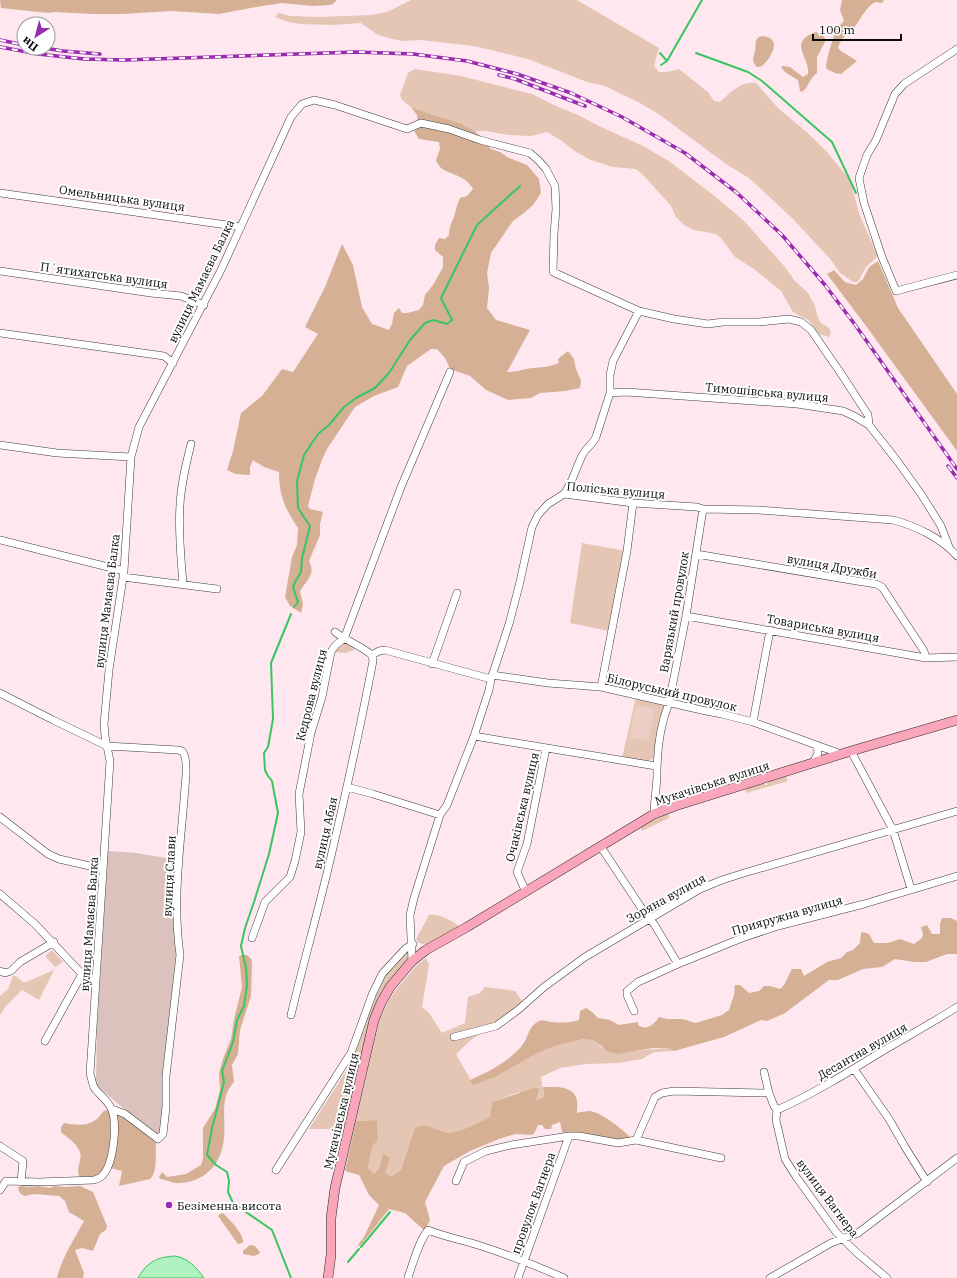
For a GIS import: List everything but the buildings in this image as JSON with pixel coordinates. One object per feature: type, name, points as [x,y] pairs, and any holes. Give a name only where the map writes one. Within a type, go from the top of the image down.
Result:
[{"type":"street","points":[[957,49],[904,84],[895,94],[876,140],[867,155],[859,178],[864,203],[896,291],[957,275]]},
{"type":"street","name":"вулиця Мамаєва Балка","points":[[112,1109],[106,1100],[94,1088],[90,1074],[110,761],[104,724],[109,670],[123,574],[131,458],[139,427],[204,305],[291,117],[302,104],[314,100],[407,129],[421,123],[449,128],[480,140],[530,153],[546,170],[555,186],[556,209],[553,272],[638,311]]},
{"type":"street","name":"Омельницька вулиця","points":[[0,193],[241,226]]},
{"type":"street","name":"Пʼятихатська вулиця","points":[[0,271],[182,296],[204,305]]},
{"type":"street","points":[[564,494],[572,480],[583,453],[596,437],[610,393],[610,375],[613,361],[638,311],[674,319],[708,324],[789,319],[801,322],[811,330],[846,381],[868,415],[868,425]]},
{"type":"street","points":[[0,333],[164,356],[173,363]]},
{"type":"street","name":"Кедрова вулиця","points":[[252,938],[265,902],[290,877],[295,861],[301,832],[299,794],[311,733],[322,697],[331,652],[339,641],[344,639],[401,487],[450,372]]},
{"type":"street","name":"Тимошівська вулиця","points":[[610,393],[626,392],[797,404],[843,411],[868,425],[921,494],[941,526],[949,547]]},
{"type":"street","points":[[183,584],[179,523],[180,503],[182,483],[191,444]]},
{"type":"street","points":[[0,445],[57,453],[131,458]]},
{"type":"street","name":"Поліська вулиця","points":[[413,944],[410,915],[414,898],[440,815],[447,805],[474,736],[489,690],[491,677],[509,624],[532,527],[538,515],[548,504],[564,494],[633,503],[696,507],[703,509],[759,510],[893,520],[906,523],[918,529],[949,547],[957,556]]},
{"type":"street","points":[[601,687],[627,550],[633,503]]},
{"type":"street","name":"Варязький провулок","points":[[654,814],[657,774],[656,766],[659,745],[686,616],[703,509]]},
{"type":"street","points":[[0,540],[123,574],[217,589]]},
{"type":"street","name":"вулиця Дружби","points":[[696,554],[876,584],[882,587],[924,651],[926,658]]},
{"type":"street","points":[[432,664],[457,594]]},
{"type":"street","name":"Товариська вулиця","points":[[686,616],[926,658],[957,657]]},
{"type":"street","points":[[753,722],[770,630]]},
{"type":"street","points":[[335,632],[372,655]]},
{"type":"street","name":"Білоруський провулок","points":[[372,655],[379,651],[385,650],[432,664],[491,677],[601,687],[753,722],[841,754]]},
{"type":"street","name":"вулиця Абая","points":[[292,1015],[347,787],[373,661],[372,655]]},
{"type":"street","name":"вулиця Слави","points":[[0,693],[107,746],[178,750],[182,751],[186,757],[176,900],[177,936],[180,955],[166,1076],[166,1107],[163,1134],[158,1139],[125,1114],[112,1109]]},
{"type":"street","name":"Мукачівська вулиця","points":[[328,1278],[331,1255],[331,1218],[335,1188],[374,1020],[390,987],[412,961],[426,950],[526,892],[654,814],[675,806],[841,754],[957,720]]},
{"type":"street","name":"Очаківська вулиця","points":[[474,736],[656,766]]},
{"type":"street","points":[[813,763],[818,753],[817,745]]},
{"type":"street","name":"Очаківська вулиця","points":[[526,892],[517,872],[527,844],[546,748]]},
{"type":"street","points":[[851,751],[893,830],[910,890]]},
{"type":"street","points":[[347,787],[440,815]]},
{"type":"street","name":"Зоряна вулиця","points":[[454,1037],[496,1026],[501,1023],[544,987],[585,957],[650,920],[700,889],[722,880],[957,811]]},
{"type":"street","points":[[0,817],[48,854],[59,859],[104,869]]},
{"type":"street","points":[[601,847],[678,964]]},
{"type":"street","name":"Прияружна вулиця","points":[[634,1011],[627,996],[627,991],[638,982],[678,964],[742,938],[778,926],[864,904],[957,876]]},
{"type":"street","points":[[0,894],[54,942],[82,974],[96,980]]},
{"type":"street","points":[[0,971],[5,973],[11,971],[20,962],[54,942]]},
{"type":"street","points":[[412,961],[413,944]]},
{"type":"street","name":"Мукачівська вулиця","points":[[276,1170],[351,1053],[372,995],[382,974],[405,949],[413,944]]},
{"type":"street","points":[[45,1041],[82,974]]},
{"type":"street","name":"Десантна вулиця","points":[[777,1110],[794,1103],[854,1069],[957,1007]]},
{"type":"street","points":[[854,1069],[889,1119],[904,1147],[927,1182]]},
{"type":"street","name":"вулиця Вагнера","points":[[764,1072],[769,1093],[777,1110],[776,1120],[785,1159],[843,1239],[887,1278]]},
{"type":"street","points":[[636,1140],[655,1097],[662,1093],[674,1091],[769,1093]]},
{"type":"street","points":[[0,1190],[3,1179],[21,1182],[39,1182],[94,1180],[102,1176],[108,1167],[113,1150],[114,1123],[112,1109]]},
{"type":"street","name":"провулок Вагнера","points":[[518,1278],[569,1136]]},
{"type":"street","name":"провулок Вагнера","points":[[456,1181],[464,1162],[486,1151],[511,1145],[569,1136],[579,1136],[618,1143],[636,1140],[721,1158]]},
{"type":"street","points":[[0,1146],[23,1161],[21,1182]]},
{"type":"street","points":[[770,1278],[831,1243],[858,1233],[957,1158]]},
{"type":"street","points":[[409,1277],[423,1237],[428,1230],[524,1261],[564,1278]]},
{"type":"shaded area","points":[[0,0],[337,0],[333,4],[329,5],[312,6],[282,3],[219,14],[171,11],[92,14],[48,13],[1,8]]},
{"type":"shaded area","points":[[411,0],[577,0],[659,48],[654,66],[659,72],[679,69],[708,92],[714,101],[720,102],[741,85],[756,83],[778,108],[810,135],[827,152],[850,180],[860,216],[878,256],[866,267],[858,282],[853,282],[840,273],[831,260],[793,219],[749,178],[726,164],[660,115],[638,102],[605,86],[587,82],[528,59],[474,46],[420,40],[403,41],[393,39],[378,35],[361,23],[333,25],[300,24],[275,17],[279,13],[290,16],[319,17],[371,15],[387,12]]},
{"type":"shaded area","points":[[842,0],[884,0],[882,3],[875,2],[869,7],[856,25],[841,41],[838,48],[857,61],[841,74],[827,69],[826,66],[834,35],[844,21],[840,10]]},
{"type":"shaded area","points":[[816,32],[822,34],[826,40],[817,57],[817,73],[802,92],[800,91],[798,80],[785,72],[781,67],[790,67],[803,77],[808,74],[808,68],[801,45],[807,36]]},
{"type":"shaded area","points":[[763,36],[772,40],[774,46],[765,63],[762,66],[757,67],[753,59],[756,40]]},
{"type":"shaded area","points":[[415,69],[461,76],[532,94],[643,146],[669,161],[744,221],[785,267],[794,280],[808,293],[815,306],[821,323],[829,328],[831,333],[829,337],[819,334],[808,320],[793,312],[781,291],[754,269],[735,257],[721,238],[716,234],[694,230],[684,225],[676,217],[671,206],[636,169],[613,167],[591,160],[576,152],[547,132],[531,136],[475,131],[460,123],[411,107],[402,100],[400,95],[408,73]]},
{"type":"shaded area","points":[[411,107],[460,123],[475,131],[491,149],[527,165],[539,179],[541,193],[533,205],[513,221],[491,253],[487,273],[489,288],[487,308],[496,320],[530,330],[507,372],[555,365],[559,363],[558,359],[568,351],[574,359],[581,381],[580,388],[540,393],[531,398],[508,400],[486,390],[470,376],[450,369],[445,358],[437,349],[431,349],[407,366],[398,387],[374,396],[355,407],[327,449],[315,479],[308,506],[310,509],[323,512],[320,524],[320,535],[309,561],[312,570],[310,577],[300,591],[303,604],[301,613],[290,606],[285,597],[292,557],[297,545],[298,528],[284,502],[280,488],[279,472],[264,467],[253,460],[250,467],[250,475],[235,474],[227,470],[233,451],[241,413],[262,396],[282,369],[293,372],[318,334],[305,327],[325,287],[342,244],[353,265],[362,307],[372,324],[389,330],[394,313],[399,308],[402,313],[419,310],[423,305],[425,295],[433,285],[443,267],[443,257],[435,250],[435,245],[439,238],[445,239],[449,235],[450,226],[460,198],[467,196],[473,189],[463,178],[445,171],[437,163],[436,160],[440,149],[439,142],[419,139],[414,131],[418,128],[417,115]]},
{"type":"shaded area","points":[[878,261],[898,308],[957,394],[957,451],[827,274],[834,270],[845,282],[856,285],[863,279],[869,267]]},
{"type":"shaded area","points":[[582,543],[626,551],[609,631],[570,623]]},
{"type":"shaded area","points":[[341,644],[349,644],[354,648],[354,650],[346,653],[334,652]]},
{"type":"shaded area","points":[[636,697],[664,704],[665,707],[655,756],[644,762],[622,758]]},
{"type":"shaded area","points":[[636,705],[655,709],[648,741],[629,737]]},
{"type":"shaded area","points":[[785,775],[788,781],[746,793],[745,787],[763,782],[767,785],[768,780]]},
{"type":"shaded area","points":[[667,813],[669,818],[642,831],[640,827]]},
{"type":"shaded area","points":[[108,851],[136,853],[172,859],[175,861],[176,867],[178,955],[161,1133],[155,1135],[103,1091],[97,1088],[97,1030]]},
{"type":"shaded area","points":[[429,915],[441,916],[460,927],[427,945],[419,943],[416,939]]},
{"type":"shaded area","points":[[942,918],[951,918],[957,921],[957,954],[947,954],[926,962],[895,959],[882,967],[863,969],[838,980],[829,980],[785,1013],[767,1021],[761,1020],[724,1037],[674,1051],[668,1048],[653,1048],[617,1054],[607,1051],[592,1040],[583,1039],[555,1046],[537,1053],[497,1076],[473,1085],[470,1080],[503,1063],[515,1053],[523,1045],[532,1026],[539,1021],[562,1023],[576,1021],[579,1020],[580,1011],[586,1008],[598,1018],[610,1020],[619,1025],[638,1022],[638,1025],[641,1027],[647,1027],[652,1025],[659,1017],[667,1019],[682,1019],[696,1023],[722,1015],[729,1010],[734,995],[735,985],[740,985],[749,993],[759,991],[764,986],[780,989],[784,985],[792,969],[801,969],[804,976],[827,962],[841,958],[860,943],[861,933],[863,932],[869,934],[874,943],[888,943],[900,939],[914,944],[922,938],[923,934],[921,927],[927,925],[932,934],[940,934],[940,924]]},
{"type":"shaded area","points":[[409,949],[407,961],[387,986],[345,1134],[329,1129],[309,1129],[348,1068],[384,974]]},
{"type":"shaded area","points":[[52,950],[63,962],[55,967],[45,956]]},
{"type":"shaded area","points":[[247,955],[252,960],[251,996],[240,1030],[238,1054],[232,1065],[234,1082],[226,1095],[223,1147],[216,1163],[198,1179],[190,1182],[178,1183],[160,1179],[159,1177],[162,1172],[167,1177],[186,1174],[201,1165],[203,1159],[203,1128],[215,1109],[220,1090],[219,1073],[231,1039],[234,1019],[242,987],[239,956]]},
{"type":"shaded area","points":[[426,958],[429,965],[422,1007],[429,1013],[442,1033],[465,1023],[468,997],[480,993],[485,987],[515,991],[524,1004],[471,1040],[456,1054],[473,1084],[513,1067],[528,1056],[555,1046],[583,1039],[592,1040],[598,1043],[602,1048],[632,1051],[668,1048],[674,1051],[654,1052],[642,1059],[618,1063],[585,1064],[560,1068],[541,1077],[544,1097],[535,1100],[519,1092],[492,1102],[490,1117],[462,1130],[448,1133],[426,1125],[415,1127],[401,1170],[391,1178],[385,1172],[384,1155],[380,1166],[373,1174],[368,1168],[372,1148],[378,1139],[377,1120],[356,1121],[379,1022],[394,992],[416,966]]},
{"type":"shaded area","points":[[54,970],[39,1000],[22,990],[6,1006],[0,1015],[0,996],[8,989],[13,976],[16,976],[23,982],[26,982]]},
{"type":"shaded area","points":[[543,1087],[557,1087],[570,1090],[574,1093],[577,1099],[577,1113],[590,1111],[595,1112],[619,1127],[632,1139],[618,1141],[562,1132],[560,1122],[552,1125],[551,1129],[545,1129],[542,1125],[538,1125],[534,1134],[531,1135],[515,1134],[499,1139],[470,1151],[444,1166],[425,1202],[430,1220],[425,1231],[405,1213],[389,1209],[360,1246],[358,1245],[364,1237],[379,1205],[369,1195],[359,1175],[345,1171],[356,1121],[377,1120],[378,1139],[372,1148],[368,1168],[374,1174],[380,1166],[383,1154],[390,1158],[385,1172],[391,1177],[401,1170],[415,1127],[426,1125],[448,1133],[462,1130],[490,1117],[492,1102],[534,1088],[539,1089],[536,1100],[544,1097]]},
{"type":"shaded area","points":[[107,1110],[110,1111],[111,1154],[100,1175],[87,1178],[79,1176],[78,1170],[81,1156],[80,1152],[75,1144],[61,1132],[61,1127],[64,1123],[78,1125],[90,1123]]},
{"type":"shaded area","points":[[115,1112],[130,1120],[156,1143],[155,1167],[153,1176],[150,1179],[119,1186],[122,1171],[111,1168]]},
{"type":"shaded area","points":[[39,1186],[50,1188],[54,1186],[80,1186],[93,1192],[107,1226],[106,1230],[100,1234],[93,1251],[82,1248],[75,1250],[84,1273],[83,1278],[57,1278],[65,1256],[84,1221],[69,1212],[65,1201],[59,1196],[34,1194],[25,1196],[19,1191],[18,1187]]},
{"type":"shaded area","points":[[223,1213],[242,1236],[243,1243],[238,1244],[218,1216]]},
{"type":"shaded area","points":[[250,1245],[255,1246],[260,1252],[259,1254],[254,1256],[243,1254],[243,1251]]},
{"type":"shaded area","points":[[175,1256],[180,1257],[192,1264],[204,1278],[138,1278],[145,1268],[153,1261]]},
{"type":"waterway","points":[[661,65],[667,61],[702,0]]},
{"type":"waterway","points":[[660,53],[667,61]]},
{"type":"waterway","points":[[696,53],[748,72],[762,81],[832,142],[856,193]]},
{"type":"waterway","points":[[294,607],[298,602],[293,587],[301,572],[302,558],[310,526],[298,508],[297,481],[304,455],[318,434],[329,425],[344,407],[356,398],[375,388],[389,373],[410,340],[425,323],[433,320],[447,324],[452,320],[441,298],[477,225],[520,186]]},
{"type":"waterway","points":[[291,614],[271,663],[273,719],[268,747],[264,753],[265,770],[272,781],[278,813],[269,854],[245,928],[241,946],[246,968],[247,985],[244,1006],[237,1020],[233,1042],[222,1071],[224,1082],[212,1128],[207,1155],[216,1165],[227,1172],[229,1181],[228,1192],[233,1203],[272,1230],[291,1278]]},
{"type":"waterway","points":[[361,1247],[390,1212]]},
{"type":"waterway","points":[[348,1262],[359,1249]]},
{"type":"railway","points":[[0,40],[16,43]]},
{"type":"railway","points":[[0,47],[38,54],[84,59],[125,60],[356,52],[413,54],[467,61],[517,74],[571,93],[622,117],[685,153],[736,192],[782,235],[825,285],[856,326],[957,469]]},
{"type":"railway","points":[[56,50],[100,54]]},
{"type":"railway","points":[[499,75],[515,79],[585,106]]},
{"type":"railway","points":[[948,466],[957,478]]},
{"type":"place","name":"Безіменна висота","points":[[169,1205]]}]
